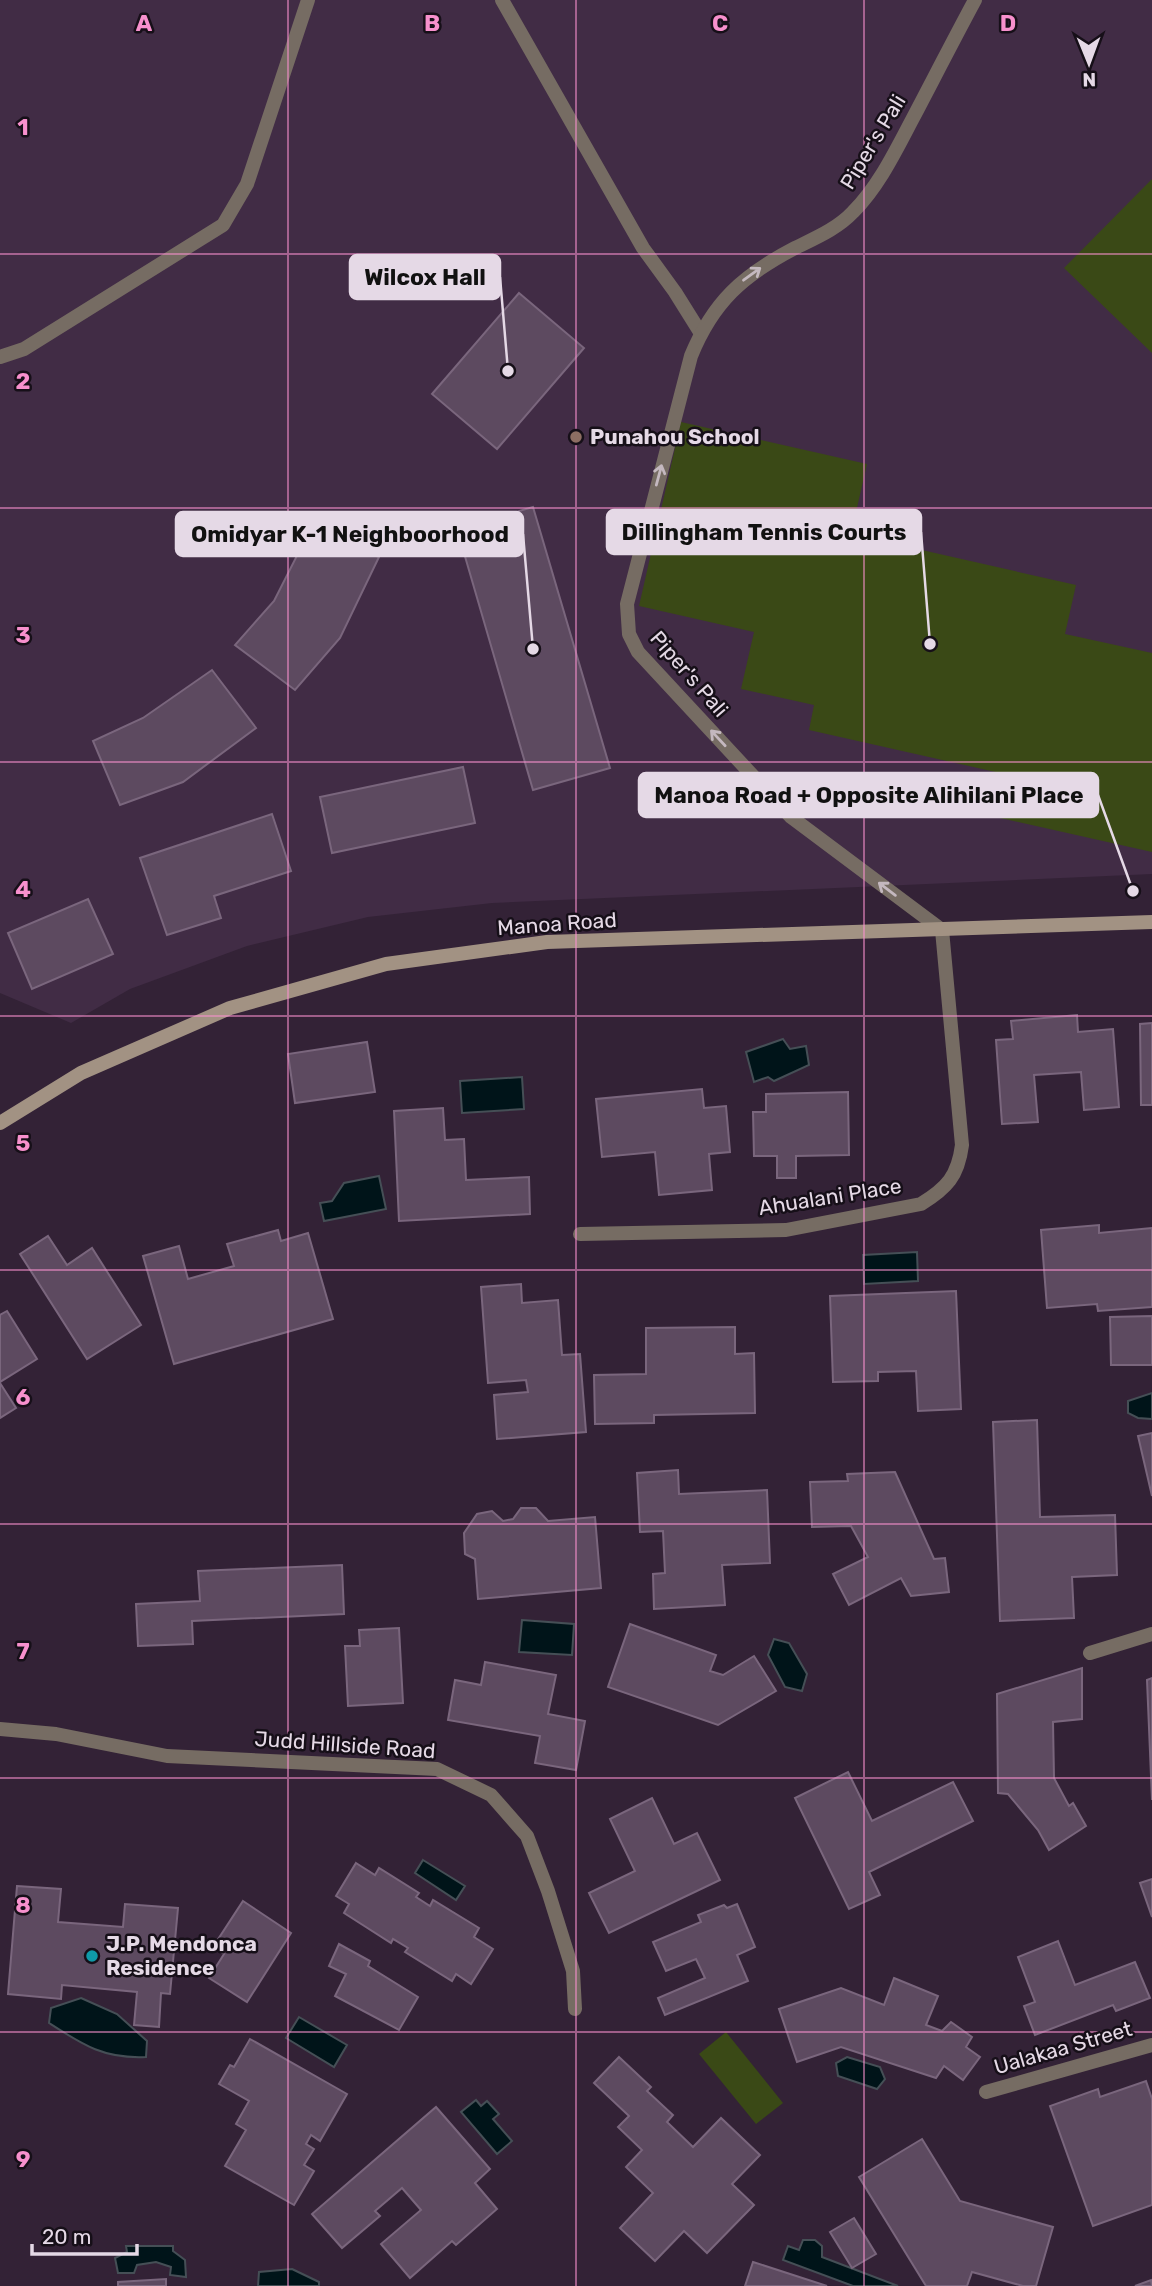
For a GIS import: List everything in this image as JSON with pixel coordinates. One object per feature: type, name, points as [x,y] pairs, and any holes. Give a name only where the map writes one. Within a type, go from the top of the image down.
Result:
[{"type":"main road","name":"Manoa Road","points":[[0,1124],[81,1073],[230,1008],[386,964],[547,942],[1152,922]]},
{"type":"street","points":[[0,357],[24,349],[223,225],[247,184],[308,0]]},
{"type":"street","points":[[502,0],[643,248],[700,332]]},
{"type":"street","name":"Piper's Pali","points":[[942,930],[791,817],[638,652],[629,634],[626,614],[628,594],[691,356],[700,332],[731,291],[750,274],[842,223],[862,202],[889,163],[975,0]]},
{"type":"street","name":"Ahualani Place","points":[[580,1234],[786,1230],[921,1205],[937,1194],[950,1181],[960,1165],[962,1145],[942,930]]},
{"type":"street","points":[[1090,1653],[1152,1634]]},
{"type":"street","name":"Judd Hillside Road","points":[[0,1729],[56,1734],[167,1756],[437,1769],[491,1795],[527,1836],[552,1902],[573,1971],[575,2009]]},
{"type":"street","name":"Ualakaa Street","points":[[986,2092],[1152,2045]]},
{"type":"shaded area","name":"Punahou School","points":[[0,0],[1152,0],[1152,874],[492,903],[368,917],[247,946],[130,989],[71,1023],[0,993]]},
{"type":"shaded area","points":[[783,1039],[790,1049],[806,1046],[809,1065],[774,1081],[768,1077],[754,1082],[746,1052]]},
{"type":"shaded area","points":[[522,1077],[524,1109],[462,1113],[460,1081]]},
{"type":"shaded area","points":[[379,1176],[386,1209],[324,1221],[320,1203],[332,1201],[344,1183]]},
{"type":"shaded area","points":[[917,1252],[918,1281],[864,1284],[863,1255]]},
{"type":"shaded area","points":[[1152,1393],[1152,1419],[1138,1418],[1128,1413],[1128,1401]]},
{"type":"shaded area","points":[[522,1620],[574,1624],[572,1655],[519,1652]]},
{"type":"shaded area","points":[[774,1639],[789,1643],[807,1674],[802,1691],[785,1687],[768,1655]]},
{"type":"shaded area","points":[[423,1860],[465,1886],[456,1900],[415,1873]]},
{"type":"shaded area","points":[[81,1998],[117,2014],[147,2041],[146,2057],[118,2056],[94,2049],[49,2023],[51,2008]]},
{"type":"shaded area","points":[[299,2017],[347,2045],[334,2067],[286,2038]]},
{"type":"shaded area","points":[[847,2057],[880,2067],[885,2079],[877,2089],[838,2076],[836,2063]]},
{"type":"shaded area","points":[[476,2100],[481,2106],[487,2101],[499,2114],[493,2119],[512,2141],[497,2154],[461,2112]]},
{"type":"shaded area","points":[[803,2240],[815,2240],[822,2246],[822,2257],[898,2286],[853,2286],[783,2260],[788,2246],[799,2250]]},
{"type":"shaded area","points":[[126,2246],[173,2246],[173,2251],[185,2260],[186,2277],[170,2275],[171,2267],[156,2262],[137,2265],[134,2273],[118,2273],[115,2258],[127,2252]]},
{"type":"shaded area","points":[[292,2269],[319,2282],[319,2286],[258,2286],[259,2272]]},
{"type":"green space","points":[[1152,179],[1152,353],[1064,268]]},
{"type":"green space","points":[[681,422],[867,464],[851,534],[1076,585],[1065,634],[1152,653],[1152,852],[991,816],[1000,773],[809,730],[814,705],[741,689],[754,632],[639,606]]},
{"type":"green space","points":[[726,2032],[783,2103],[756,2124],[699,2054]]},
{"type":"building","points":[[519,293],[584,348],[497,449],[432,394]]},
{"type":"building","points":[[533,507],[610,768],[533,790],[457,529]]},
{"type":"building","points":[[310,530],[379,557],[340,638],[295,690],[235,645],[274,601]]},
{"type":"building","points":[[212,670],[256,728],[183,782],[120,805],[93,741],[143,718]]},
{"type":"building","points":[[463,767],[475,823],[332,853],[320,797]]},
{"type":"building","points":[[272,814],[291,871],[214,896],[221,918],[167,935],[140,858]]},
{"type":"building","points":[[88,899],[113,954],[32,989],[8,933]]},
{"type":"building","points":[[1077,1015],[1078,1032],[1113,1029],[1119,1107],[1084,1110],[1081,1072],[1034,1075],[1038,1122],[1002,1124],[996,1040],[1013,1039],[1011,1021]]},
{"type":"building","points":[[1152,1023],[1152,1105],[1141,1105],[1140,1024]]},
{"type":"building","points":[[367,1042],[375,1092],[295,1103],[288,1054]]},
{"type":"building","points":[[702,1089],[704,1108],[726,1106],[730,1152],[709,1154],[712,1190],[659,1195],[655,1152],[602,1157],[596,1099]]},
{"type":"building","points":[[848,1092],[849,1155],[796,1156],[796,1178],[777,1178],[777,1156],[754,1156],[753,1112],[766,1112],[766,1094]]},
{"type":"building","points":[[443,1108],[445,1140],[464,1139],[466,1180],[529,1177],[530,1214],[399,1221],[394,1111]]},
{"type":"building","points":[[1099,1225],[1099,1233],[1152,1228],[1152,1307],[1098,1311],[1097,1304],[1047,1308],[1041,1230]]},
{"type":"building","points":[[278,1230],[281,1241],[308,1233],[333,1319],[174,1364],[143,1256],[179,1246],[188,1279],[234,1266],[227,1244]]},
{"type":"building","points":[[48,1236],[67,1265],[92,1248],[141,1325],[87,1359],[20,1254]]},
{"type":"building","points":[[521,1284],[522,1303],[558,1300],[562,1355],[580,1354],[586,1432],[497,1439],[494,1395],[528,1392],[526,1380],[488,1383],[481,1287]]},
{"type":"building","points":[[956,1291],[961,1409],[918,1411],[916,1371],[878,1372],[878,1381],[833,1382],[830,1296]]},
{"type":"building","points":[[7,1311],[37,1359],[0,1382],[0,1315]]},
{"type":"building","points":[[1152,1316],[1152,1365],[1111,1365],[1110,1317]]},
{"type":"building","points":[[735,1327],[735,1354],[754,1353],[755,1413],[654,1415],[654,1423],[595,1424],[594,1375],[646,1374],[646,1328]]},
{"type":"building","points":[[0,1383],[16,1408],[0,1418]]},
{"type":"building","points":[[1037,1420],[1040,1517],[1115,1515],[1117,1575],[1072,1577],[1074,1618],[1000,1621],[993,1422]]},
{"type":"building","points":[[1152,1433],[1152,1496],[1138,1436]]},
{"type":"building","points":[[678,1470],[679,1494],[767,1490],[770,1563],[722,1565],[725,1605],[654,1609],[653,1574],[665,1573],[663,1531],[640,1532],[637,1473]]},
{"type":"building","points":[[895,1472],[934,1559],[945,1558],[949,1592],[911,1596],[901,1578],[849,1605],[833,1574],[868,1557],[851,1526],[812,1527],[810,1482],[848,1481],[847,1474]]},
{"type":"building","points":[[521,1508],[536,1508],[548,1521],[595,1517],[601,1588],[478,1599],[475,1559],[465,1554],[464,1533],[477,1514],[492,1511],[503,1521],[513,1519]]},
{"type":"building","points":[[342,1565],[344,1614],[192,1621],[193,1644],[138,1646],[136,1604],[200,1601],[198,1571]]},
{"type":"building","points":[[630,1624],[716,1655],[710,1671],[723,1675],[754,1656],[776,1691],[718,1725],[608,1687]]},
{"type":"building","points":[[399,1628],[403,1703],[348,1706],[345,1646],[360,1646],[359,1630]]},
{"type":"building","points":[[485,1662],[556,1675],[548,1714],[585,1721],[576,1770],[535,1763],[540,1736],[448,1720],[455,1680],[481,1685]]},
{"type":"building","points":[[1082,1668],[1082,1719],[1053,1722],[1054,1778],[1069,1806],[1073,1803],[1086,1826],[1049,1850],[1038,1830],[1008,1794],[998,1793],[997,1694]]},
{"type":"building","points":[[1152,1678],[1152,1800],[1147,1680]]},
{"type":"building","points":[[848,1772],[872,1821],[953,1782],[973,1821],[869,1872],[880,1895],[849,1909],[795,1798]]},
{"type":"building","points":[[652,1798],[674,1844],[697,1833],[720,1880],[609,1933],[589,1893],[635,1871],[610,1819]]},
{"type":"building","points":[[356,1863],[375,1875],[379,1868],[419,1893],[416,1897],[430,1906],[433,1900],[479,1928],[474,1937],[493,1949],[471,1984],[456,1974],[452,1981],[405,1952],[408,1948],[393,1939],[391,1943],[344,1913],[349,1904],[336,1896]]},
{"type":"building","points":[[1152,1879],[1152,1917],[1140,1883]]},
{"type":"building","name":"J.P. Mendonca Residence","points":[[17,1886],[61,1889],[58,1922],[123,1927],[125,1904],[178,1908],[170,1994],[161,1993],[159,2027],[134,2025],[137,1992],[62,1985],[61,1999],[8,1994]]},
{"type":"building","points":[[243,1901],[291,1933],[247,2002],[209,1978],[224,1954],[213,1947]]},
{"type":"building","points":[[737,1904],[755,1947],[737,1955],[748,1981],[665,2015],[658,1998],[705,1978],[696,1959],[666,1971],[653,1942],[701,1922],[698,1915],[724,1905],[727,1908]]},
{"type":"building","points":[[1058,1941],[1075,1985],[1135,1962],[1150,1998],[1116,2011],[1113,2005],[1035,2035],[1024,2006],[1035,2002],[1018,1957]]},
{"type":"building","points":[[339,1944],[370,1961],[368,1966],[418,1997],[399,2030],[335,1996],[346,1974],[329,1966]]},
{"type":"building","points":[[894,1978],[938,1996],[926,2025],[942,2031],[951,2022],[972,2037],[966,2047],[980,2057],[963,2080],[944,2066],[936,2078],[841,2047],[797,2062],[779,2009],[841,1988],[884,2005]]},
{"type":"building","points":[[250,2039],[347,2094],[320,2141],[311,2135],[306,2144],[314,2149],[304,2165],[314,2171],[294,2205],[225,2166],[246,2130],[236,2124],[249,2101],[219,2084],[230,2065],[234,2067]]},
{"type":"building","points":[[619,2057],[651,2087],[647,2091],[673,2115],[667,2122],[693,2147],[721,2118],[760,2155],[732,2184],[754,2205],[707,2253],[684,2231],[655,2261],[620,2228],[653,2193],[626,2167],[642,2150],[618,2127],[629,2116],[594,2083]]},
{"type":"building","points":[[1146,2081],[1152,2099],[1152,2205],[1093,2226],[1050,2106],[1098,2089],[1100,2097]]},
{"type":"building","points":[[436,2107],[490,2169],[475,2183],[497,2209],[456,2245],[452,2241],[410,2278],[381,2244],[421,2210],[402,2188],[375,2211],[380,2216],[342,2248],[312,2214]]},
{"type":"building","points":[[922,2139],[960,2201],[1053,2227],[1036,2286],[1023,2286],[972,2272],[967,2286],[926,2286],[859,2177]]},
{"type":"building","points":[[854,2218],[876,2254],[852,2268],[830,2232]]},
{"type":"building","points":[[753,2262],[827,2286],[745,2286]]},
{"type":"building","points":[[166,2279],[166,2286],[118,2286],[118,2282]]},
{"type":"building","points":[[1151,2280],[1152,2286],[1135,2286]]},
{"type":"place","name":"Wilcox Hall","points":[[508,371]]},
{"type":"place","name":"Punahou School","points":[[576,437]]},
{"type":"place","name":"Dillingham Tennis Courts","points":[[930,644]]},
{"type":"place","name":"Omidyar K-1 Neighboorhood","points":[[533,649]]},
{"type":"place","name":"Manoa Road + Opposite Alihilani Place","points":[[1133,891]]},
{"type":"place","name":"J.P. Mendonca Residence","points":[[92,1956]]}]
